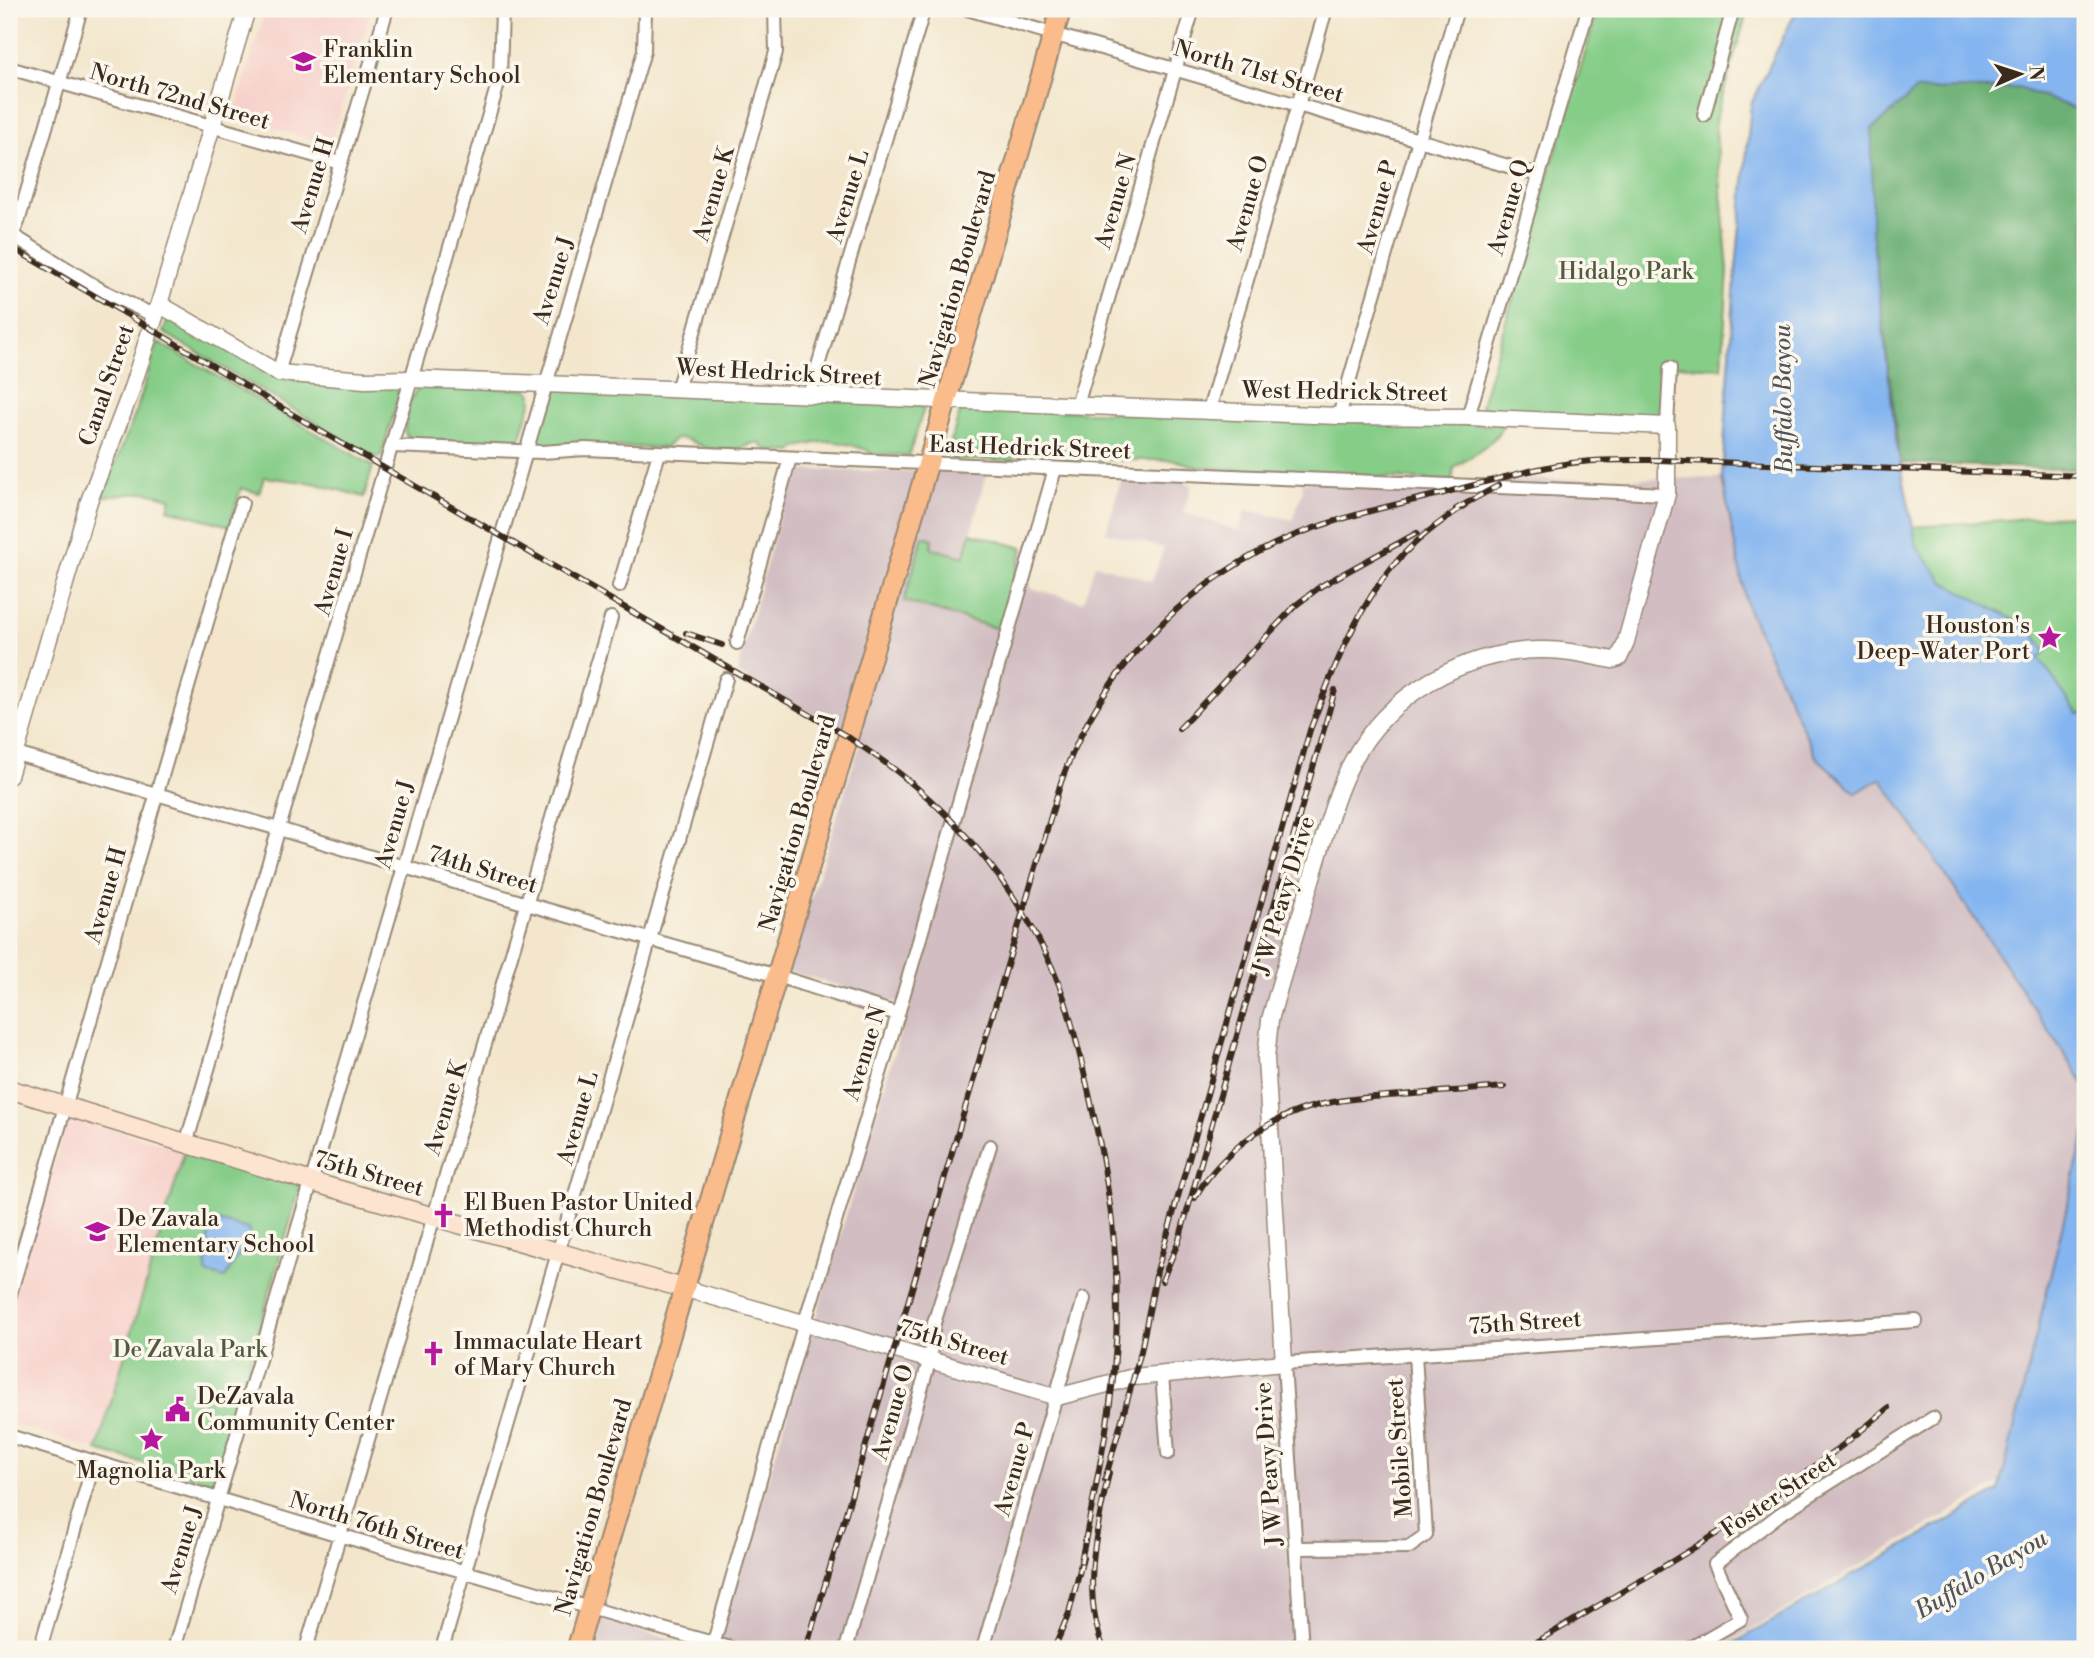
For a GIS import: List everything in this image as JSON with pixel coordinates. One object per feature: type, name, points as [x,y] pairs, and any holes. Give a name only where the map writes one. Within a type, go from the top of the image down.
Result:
[{"type":"main road","name":"Navigation Boulevard","points":[[577,1649],[929,464],[1061,9]]},
{"type":"main road","name":"75th Street","points":[[9,1089],[312,1182],[683,1289]]},
{"type":"street","points":[[10,237],[81,9]]},
{"type":"street","name":"Canal Street","points":[[9,776],[12,753],[89,501],[130,394],[157,310],[247,9]]},
{"type":"street","name":"Avenue H","points":[[278,373],[387,9]]},
{"type":"street","name":"Avenue I","points":[[186,1144],[500,77],[502,9]]},
{"type":"street","name":"Avenue J","points":[[174,1649],[524,451],[644,51],[645,9]]},
{"type":"street","name":"Avenue K","points":[[677,390],[776,52],[775,9]]},
{"type":"street","name":"Avenue L","points":[[809,396],[925,9]]},
{"type":"street","name":"North 71st Street","points":[[967,9],[1539,175]]},
{"type":"street","name":"Avenue N","points":[[1077,405],[1193,9]]},
{"type":"street","name":"Avenue O","points":[[1209,410],[1326,9]]},
{"type":"street","name":"Avenue P","points":[[1339,416],[1457,9]]},
{"type":"street","name":"Avenue Q","points":[[1468,417],[1588,9]]},
{"type":"street","points":[[1704,115],[1733,9]]},
{"type":"street","name":"North 72nd Street","points":[[9,68],[340,163]]},
{"type":"street","name":"West Hedrick Street","points":[[10,237],[103,290],[157,310],[278,373],[365,380],[411,379],[946,402],[1339,416],[1468,417],[1667,426]]},
{"type":"street","name":"J W Peavy Drive","points":[[1302,1649],[1266,1058],[1270,1020],[1332,813],[1352,762],[1371,733],[1395,707],[1416,689],[1463,665],[1508,653],[1568,651],[1612,660],[1619,658],[1625,645],[1667,494],[1670,368]]},
{"type":"street","name":"East Hedrick Street","points":[[393,446],[524,451],[585,449],[1667,494]]},
{"type":"street","points":[[619,586],[659,453]]},
{"type":"street","points":[[737,643],[790,458]]},
{"type":"street","name":"Avenue N","points":[[713,1646],[1055,469]]},
{"type":"street","name":"Avenue H","points":[[9,1298],[242,503]]},
{"type":"street","name":"Avenue K","points":[[306,1649],[611,618]]},
{"type":"street","name":"Avenue L","points":[[442,1649],[726,679]]},
{"type":"street","name":"74th Street","points":[[12,753],[279,829],[898,1014]]},
{"type":"street","name":"Avenue O","points":[[846,1649],[929,1362],[934,1323],[990,1146]]},
{"type":"street","name":"75th Street","points":[[683,1289],[805,1322],[929,1362],[1057,1397],[1134,1377],[1284,1363],[1916,1321]]},
{"type":"street","name":"Avenue P","points":[[983,1649],[1084,1299]]},
{"type":"street","name":"Mobile Street","points":[[1297,1548],[1409,1547],[1426,1535],[1415,1354]]},
{"type":"street","points":[[1162,1374],[1168,1453]]},
{"type":"street","name":"Foster Street","points":[[1689,1649],[1741,1619],[1715,1564],[1780,1514],[1933,1418]]},
{"type":"street","name":"North 76th Street","points":[[9,1436],[465,1573],[589,1606],[713,1646],[734,1649]]},
{"type":"street","points":[[40,1649],[94,1462]]},
{"type":"shaded area","name":"Franklin Elementary School","points":[[266,9],[371,9],[331,146],[234,115]]},
{"type":"shaded area","points":[[792,470],[987,472],[971,532],[1023,548],[1030,588],[1083,602],[1095,564],[1152,581],[1164,548],[1106,532],[1122,477],[1182,478],[1192,486],[1183,512],[1239,531],[1246,510],[1293,520],[1303,490],[1302,482],[1722,478],[1747,607],[1880,778],[2085,1085],[2085,1130],[1999,1484],[1718,1649],[718,1649],[908,1006],[788,971],[861,741],[737,673]]},
{"type":"shaded area","name":"De Zavala Elementary School","points":[[68,1116],[185,1150],[97,1450],[9,1423],[9,1311]]},
{"type":"shaded area","points":[[602,1620],[703,1649],[593,1649]]},
{"type":"green space","name":"Hidalgo Park","points":[[1598,9],[1748,9],[1715,121],[1728,271],[1722,368],[1666,365],[1662,420],[1487,414],[1481,405]]},
{"type":"green space","points":[[2019,88],[2085,112],[2085,470],[1900,463],[1872,231],[1872,129],[1916,90]]},
{"type":"green space","points":[[173,318],[263,370],[396,385],[399,395],[381,457],[374,457],[163,332],[167,321]]},
{"type":"green space","points":[[158,342],[373,466],[364,497],[313,483],[264,477],[259,493],[241,488],[230,526],[168,509],[171,498],[147,492],[102,497],[136,412]]},
{"type":"green space","points":[[419,386],[527,389],[532,394],[532,400],[520,440],[513,445],[410,439],[405,433],[405,422],[410,402]]},
{"type":"green space","points":[[556,388],[920,404],[924,408],[909,456],[871,454],[840,442],[816,443],[795,448],[793,452],[771,451],[760,443],[752,443],[736,450],[711,449],[682,438],[671,442],[666,448],[543,445],[536,438],[547,400]]},
{"type":"green space","points":[[961,408],[1503,425],[1488,444],[1454,468],[1452,481],[1197,467],[1175,460],[1081,460],[1064,465],[1014,455],[1014,460],[954,460],[947,455]]},
{"type":"green space","points":[[2085,514],[2085,737],[2055,739],[1897,528]]},
{"type":"green space","points":[[971,533],[1023,548],[999,629],[904,601],[923,536],[933,539],[931,548],[964,557]]},
{"type":"green space","name":"De Zavala Park","points":[[185,1150],[301,1185],[214,1483],[97,1450]]},
{"type":"water","name":"Buffalo Bayou","points":[[1797,9],[2085,9],[2085,112],[2019,88],[1916,90],[1872,129],[1872,231],[1896,441],[1917,547],[1944,582],[2031,629],[2046,652],[2039,658],[2078,714],[2085,711],[2085,1085],[1881,778],[1856,793],[1816,757],[1747,607],[1722,478],[1734,292],[1751,104]]},
{"type":"water","name":"Buffalo Bayou","points":[[2085,1131],[2085,1649],[1724,1649],[1999,1491]]},
{"type":"water","points":[[214,1220],[248,1229],[250,1236],[225,1278],[206,1273],[209,1223]]},
{"type":"railway","points":[[9,246],[315,428],[848,737],[930,799],[977,849],[1019,905],[1036,935],[1064,998],[1088,1090],[1110,1203],[1117,1287],[1114,1370],[1102,1455],[1080,1567]]},
{"type":"railway","points":[[806,1649],[1061,782],[1077,743],[1097,706],[1147,639],[1176,610],[1244,561],[1301,533],[1382,508],[1515,474],[1570,463],[1659,460],[2085,476]]},
{"type":"railway","points":[[1456,509],[1499,485]]},
{"type":"railway","points":[[1105,1480],[1141,1351],[1157,1271],[1310,730],[1347,640],[1384,577],[1414,544],[1465,505]]},
{"type":"railway","points":[[1179,729],[1296,605],[1321,586],[1417,533]]},
{"type":"railway","points":[[686,633],[722,645]]},
{"type":"railway","points":[[1162,1281],[1179,1240],[1335,690]]},
{"type":"railway","points":[[1195,1198],[1212,1173],[1232,1152],[1271,1123],[1291,1114],[1311,1107],[1355,1099],[1504,1087]]},
{"type":"railway","points":[[1525,1649],[1666,1565],[1758,1506],[1846,1443],[1888,1408]]},
{"type":"railway","points":[[1104,1649],[1097,1628],[1092,1584],[1096,1539],[1109,1473]]},
{"type":"railway","points":[[1054,1649],[1069,1613],[1083,1558]]},
{"type":"place","name":"Franklin Elementary School","points":[[303,62]]},
{"type":"place","name":"Houston's Deep-Water Port","points":[[2050,638]]},
{"type":"place","name":"El Buen Pastor United Methodist Church","points":[[444,1215]]},
{"type":"place","name":"De Zavala Elementary School","points":[[97,1231]]},
{"type":"place","name":"Immaculate Heart of Mary Church","points":[[434,1354]]},
{"type":"place","name":"DeZavala Community Center","points":[[177,1409]]},
{"type":"place","name":"Magnolia Park","points":[[151,1440]]}]
